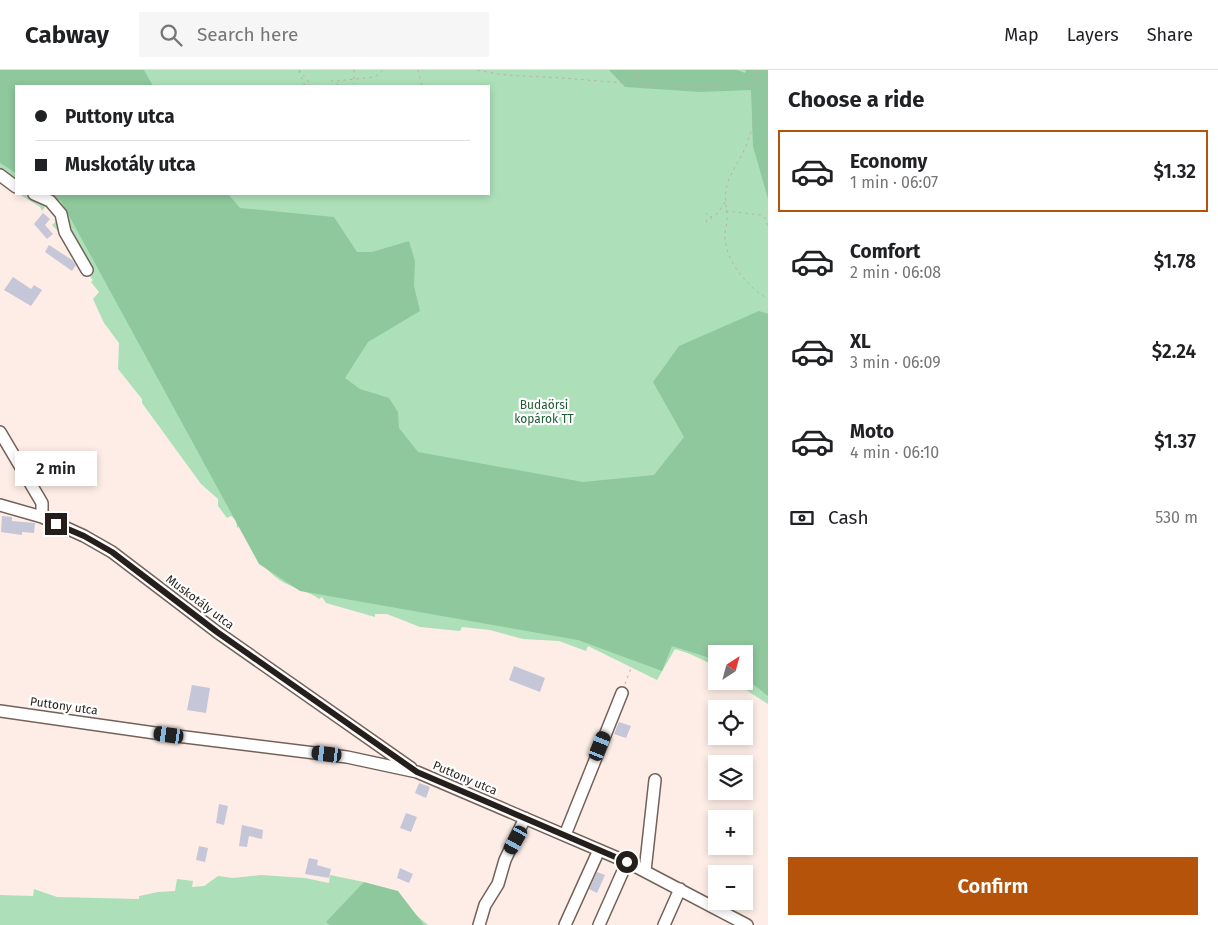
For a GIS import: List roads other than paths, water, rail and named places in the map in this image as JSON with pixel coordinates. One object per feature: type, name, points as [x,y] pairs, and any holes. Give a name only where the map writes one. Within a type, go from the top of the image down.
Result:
[{"type":"street","points":[[0,175],[15,185]]},
{"type":"street","points":[[36,195],[50,201],[62,214],[65,232],[86,270]]},
{"type":"street","points":[[0,432],[42,503],[42,517]]},
{"type":"street","name":"Muskotály utca","points":[[0,505],[42,517],[84,536],[112,552],[217,632],[417,772]]},
{"type":"street","points":[[565,835],[622,693]]},
{"type":"street","name":"Puttony utca","points":[[0,711],[169,735],[347,757],[417,772],[627,862],[747,925]]},
{"type":"street","points":[[645,871],[655,780]]},
{"type":"street","points":[[479,925],[485,905],[498,884],[505,860],[525,818]]},
{"type":"street","points":[[565,925],[599,850]]},
{"type":"street","points":[[599,925],[627,862]]},
{"type":"street","points":[[664,925],[680,889]]},
{"type":"park label","name":"Budaörsi kopárok TT","points":[[544,412]]}]
